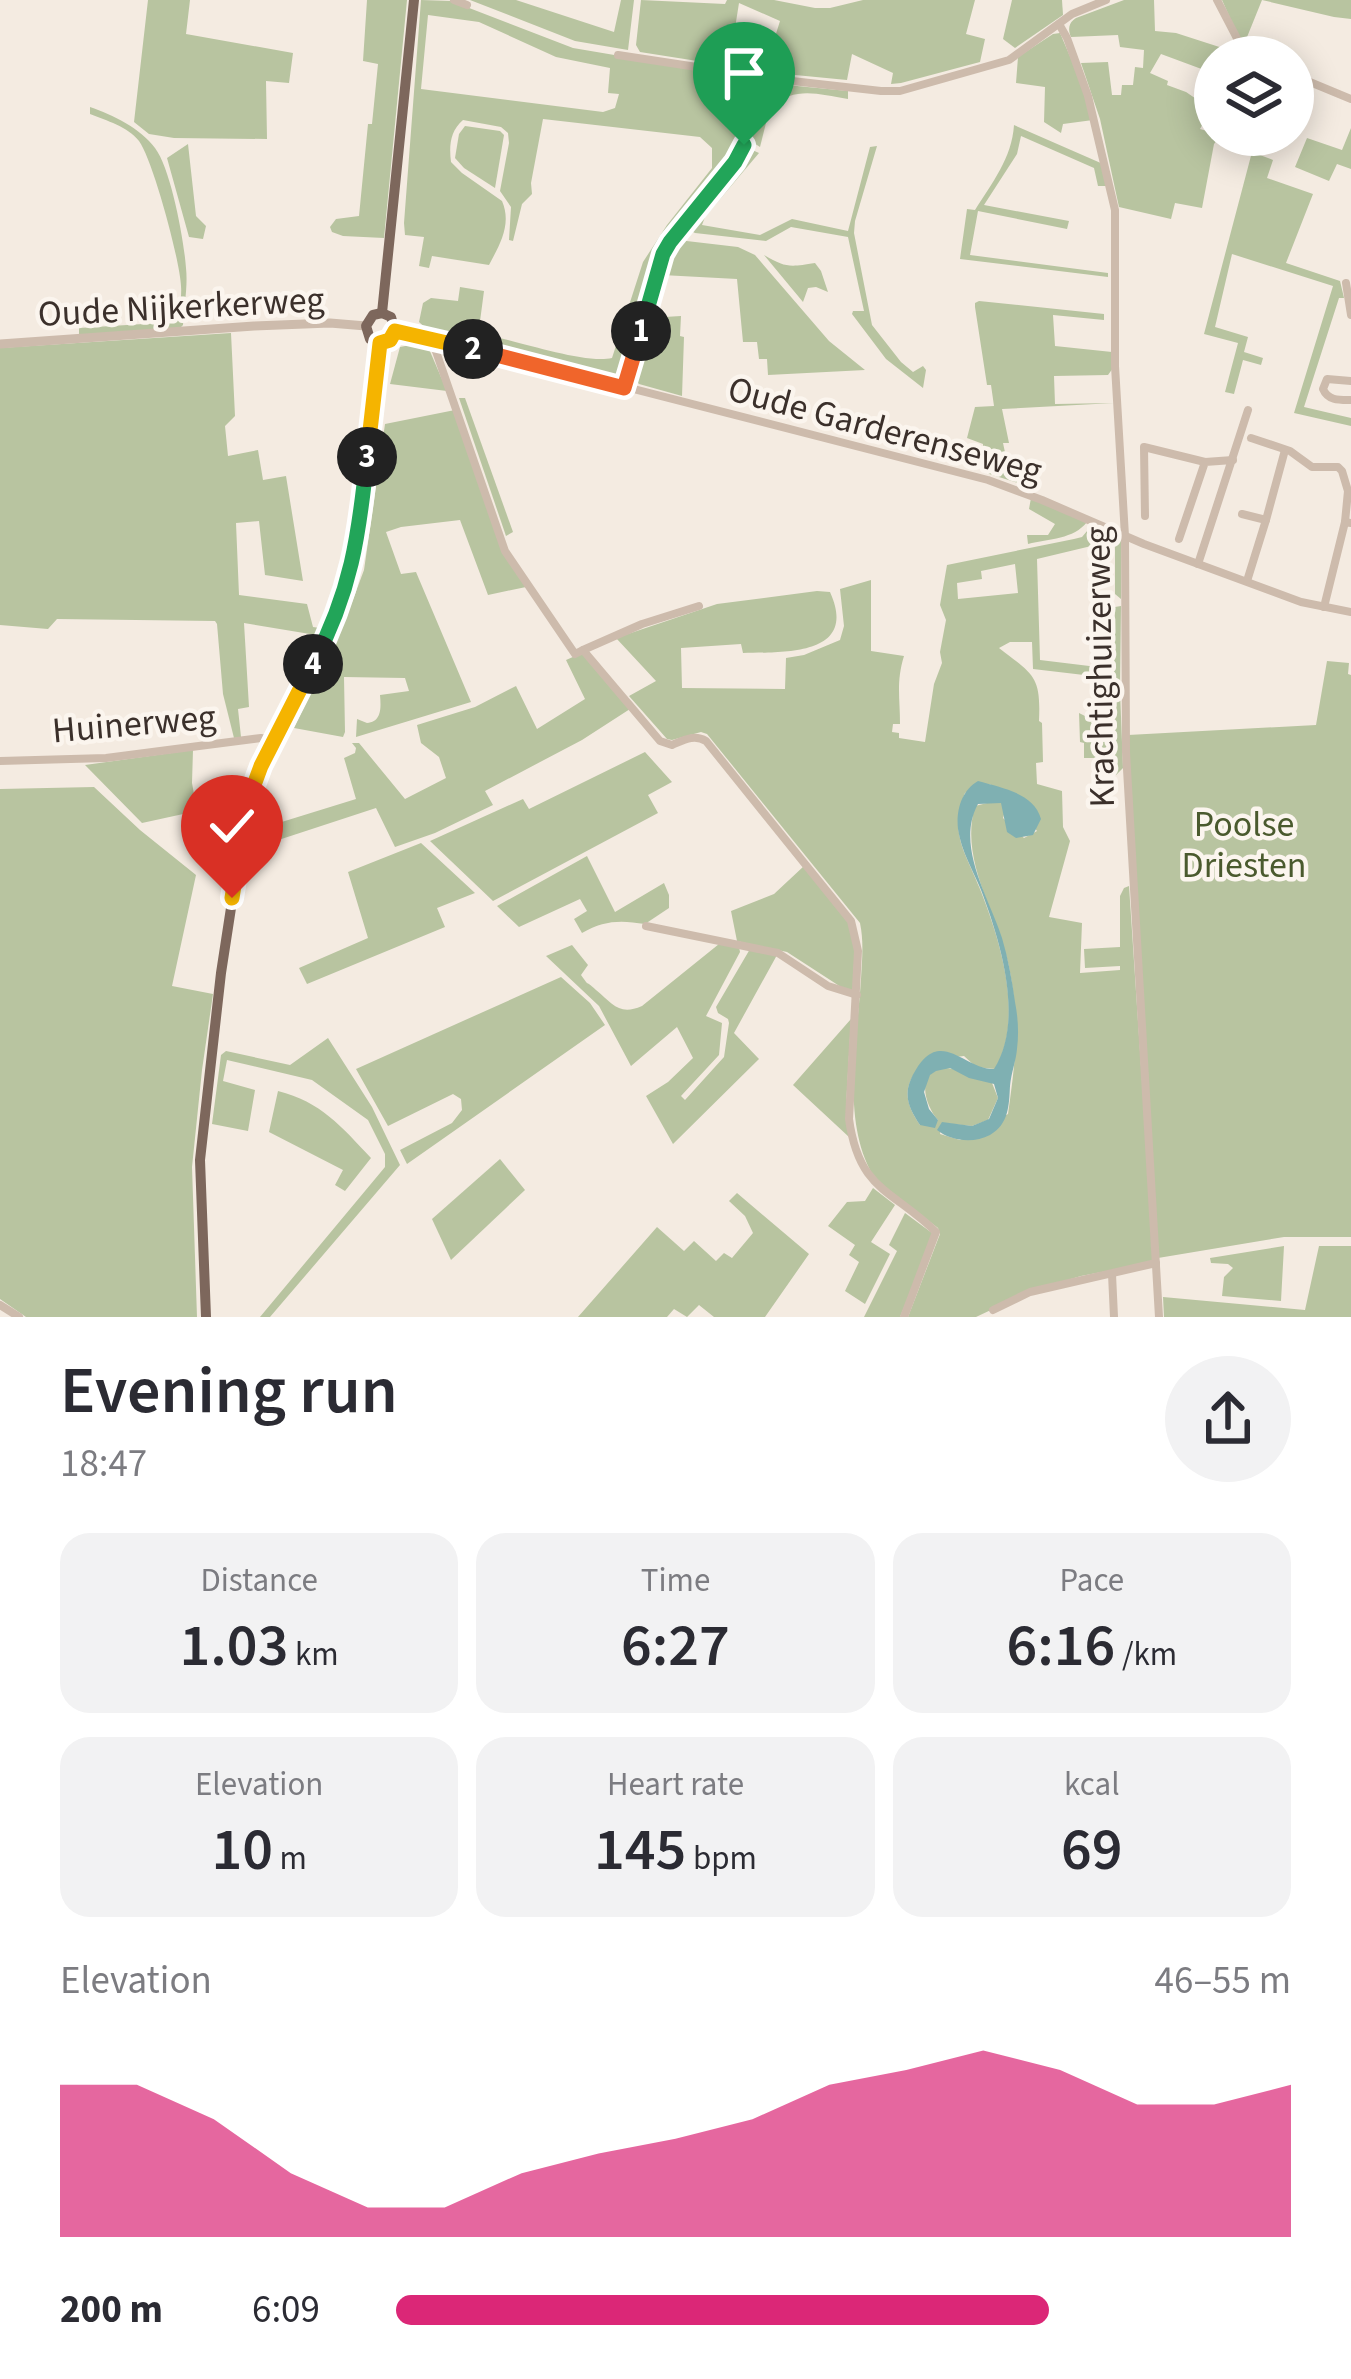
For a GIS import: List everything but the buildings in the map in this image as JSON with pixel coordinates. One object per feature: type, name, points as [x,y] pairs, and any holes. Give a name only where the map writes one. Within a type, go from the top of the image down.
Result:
[{"type":"main road","points":[[382,313],[414,0]]},
{"type":"main road","points":[[382,313],[391,317],[395,331],[390,340],[380,343],[368,336],[366,326],[373,315],[382,313]]},
{"type":"main road","points":[[206,1317],[200,1160],[247,804],[334,622],[355,557],[380,343]]},
{"type":"street","points":[[454,0],[467,5]]},
{"type":"street","points":[[618,55],[756,76],[771,85],[792,81],[900,91],[1009,60],[1072,14],[1106,0]]},
{"type":"street","points":[[1217,0],[1236,36]]},
{"type":"street","name":"Krachtighuizerweg","points":[[1059,25],[1088,96],[1115,210],[1126,752],[1159,1317]]},
{"type":"street","points":[[1314,84],[1351,100]]},
{"type":"street","points":[[624,388],[663,254],[735,162],[771,85]]},
{"type":"street","points":[[1346,283],[1351,315]]},
{"type":"street","name":"Oude Nijkerkerweg","points":[[0,344],[254,326],[366,326]]},
{"type":"street","name":"Oude Garderenseweg","points":[[395,331],[988,480],[1198,564],[1324,608],[1351,612]]},
{"type":"street","points":[[431,337],[506,551],[575,654],[642,624],[699,606]]},
{"type":"street","points":[[1351,381],[1328,379],[1323,389],[1334,399],[1351,400]]},
{"type":"street","points":[[1198,564],[1248,410]]},
{"type":"street","points":[[1251,438],[1285,450],[1312,467],[1342,471],[1348,491],[1348,522],[1324,608]]},
{"type":"street","points":[[1145,517],[1144,447],[1204,462],[1233,460]]},
{"type":"street","points":[[1247,581],[1285,450]]},
{"type":"street","points":[[1179,539],[1204,462]]},
{"type":"street","points":[[1242,514],[1265,520]]},
{"type":"street","points":[[583,650],[660,741],[672,745],[691,737],[706,741],[851,921],[856,935],[857,995],[849,1119],[854,1145],[877,1186],[936,1232],[904,1317]]},
{"type":"street","name":"Huinerweg","points":[[0,761],[106,758],[277,738]]},
{"type":"street","points":[[646,926],[778,953],[828,986],[857,995]]},
{"type":"street","points":[[994,1310],[1030,1292],[1156,1263]]},
{"type":"street","points":[[1112,1274],[1114,1317]]},
{"type":"street","points":[[0,1306],[19,1317]]},
{"type":"green space","points":[[148,0],[190,0],[186,34],[293,53],[289,83],[266,81],[267,139],[174,138],[149,134],[134,122]]},
{"type":"green space","points":[[367,0],[407,0],[384,238],[343,236],[330,227],[336,219],[359,216],[378,64],[363,61]]},
{"type":"green space","points":[[421,0],[451,1],[573,48],[762,80],[764,86],[754,96],[737,145],[658,254],[621,377],[489,347],[491,336],[570,355],[612,358],[643,262],[712,168],[712,148],[700,137],[543,119],[532,194],[522,204],[513,241],[509,240],[511,207],[500,191],[508,133],[501,127],[463,120],[451,139],[451,162],[502,201],[505,209],[503,234],[489,265],[432,256],[429,268],[419,266],[424,237],[405,235]],"holes":[[[428,15],[479,22],[556,57],[610,68],[608,93],[619,94],[615,108],[603,112],[421,89]]]},
{"type":"green space","points":[[470,0],[516,0],[614,32],[621,0],[634,0],[628,50],[575,41]]},
{"type":"green space","points":[[641,0],[725,4],[727,0],[774,0],[830,8],[863,0],[975,0],[966,34],[985,39],[980,62],[901,83],[891,84],[893,73],[852,54],[847,80],[764,72],[780,21],[739,3],[729,66],[640,52],[636,45]]},
{"type":"green space","points":[[1012,0],[1062,0],[1063,15],[1015,48],[1003,39]]},
{"type":"green space","points":[[1124,0],[1154,0],[1155,31],[1194,39],[1194,66],[1161,54],[1150,73],[1194,97],[1194,156],[1212,156],[1202,208],[1175,203],[1171,219],[1119,207],[1100,119],[1081,63],[1108,62],[1112,95],[1121,95],[1122,85],[1133,85],[1135,67],[1143,68],[1144,50],[1120,47],[1118,35],[1071,37],[1070,24]]},
{"type":"green space","points":[[1222,0],[1262,0],[1247,36],[1238,36]]},
{"type":"green space","points":[[1262,0],[1351,0],[1351,19],[1334,17]]},
{"type":"green space","points":[[1060,33],[1093,120],[1063,124],[1061,133],[1044,122],[1045,87],[1016,83],[1018,57]]},
{"type":"green space","points":[[787,85],[848,91],[848,99],[807,93],[780,100],[770,107],[760,147],[751,141],[762,107],[771,93]]},
{"type":"green space","points":[[90,107],[142,134],[161,158],[180,223],[186,268],[183,325],[178,330],[79,335],[79,328],[175,322],[181,295],[171,234],[145,152],[134,136],[90,114]]},
{"type":"green space","points":[[1014,125],[1103,164],[1108,186],[1098,186],[1094,168],[1021,136],[1017,154],[984,205],[1069,221],[1067,229],[978,211],[970,255],[1108,273],[1108,277],[960,259],[967,209],[975,210],[1000,170]]},
{"type":"green space","points":[[465,126],[504,135],[495,188],[455,158]]},
{"type":"green space","points":[[1351,128],[1351,169],[1337,164],[1329,181],[1295,167],[1300,156],[1314,156],[1314,140],[1342,150]]},
{"type":"green space","points":[[188,144],[196,216],[206,226],[203,239],[189,237],[167,158]]},
{"type":"green space","points":[[877,146],[854,233],[872,325],[913,372],[923,366],[923,388],[886,359],[852,314],[864,311],[848,237],[791,227],[766,241],[687,229],[750,149],[759,153],[702,225],[760,235],[792,219],[848,231],[870,147]]},
{"type":"green space","points":[[1251,156],[1262,156],[1273,160],[1267,178],[1313,194],[1286,263],[1340,281],[1344,298],[1339,298],[1304,407],[1351,418],[1351,426],[1294,413],[1333,286],[1232,254],[1215,327],[1248,337],[1244,352],[1263,358],[1261,365],[1243,360],[1234,394],[1225,392],[1238,343],[1204,334]]},
{"type":"green space","points":[[678,240],[738,247],[755,255],[829,341],[865,370],[768,375],[767,359],[759,359],[757,342],[743,342],[737,279],[662,275]]},
{"type":"green space","points":[[764,255],[788,265],[815,263],[828,292],[808,288],[803,302]]},
{"type":"green space","points":[[460,287],[484,291],[477,344],[431,333],[419,322],[423,303],[431,298],[458,301]]},
{"type":"green space","points":[[979,301],[1104,314],[1104,320],[1053,315],[1055,346],[1112,352],[1113,368],[1108,375],[1054,376],[1055,404],[1114,403],[1002,409],[1009,443],[1003,443],[1006,457],[1013,460],[1018,483],[983,472],[983,444],[967,438],[975,407],[994,406],[975,307]]},
{"type":"green space","points":[[681,316],[682,396],[639,384],[631,375],[648,318]]},
{"type":"green space","points":[[231,333],[235,416],[225,426],[228,456],[258,450],[263,480],[286,476],[303,581],[265,575],[259,521],[236,523],[239,595],[307,604],[313,627],[326,629],[316,635],[244,623],[249,707],[238,709],[241,737],[234,738],[223,694],[215,621],[57,619],[48,629],[0,625],[0,348]]},
{"type":"green space","points":[[426,342],[447,391],[390,384],[400,347]]},
{"type":"green space","points":[[459,398],[465,398],[513,532],[506,536]]},
{"type":"green space","points":[[455,410],[500,542],[526,587],[488,595],[460,520],[386,532],[401,574],[416,572],[471,702],[356,737],[357,719],[367,723],[378,717],[380,695],[409,691],[405,678],[344,677],[343,737],[294,728],[364,570],[385,424]]},
{"type":"green space","points":[[1031,498],[1087,522],[1068,535],[1028,544],[1027,535],[1048,535],[1055,524],[1029,509]]},
{"type":"green space","points":[[1093,524],[1121,538],[1121,599],[1115,594],[1115,546],[1108,542],[1037,559],[1040,660],[1114,669],[1115,607],[1121,606],[1123,768],[1116,775],[1099,775],[1098,758],[1084,758],[1084,743],[1080,742],[1079,713],[1101,724],[1111,712],[1112,687],[1101,677],[1033,669],[1032,642],[1010,642],[999,648],[1028,671],[1039,694],[1043,762],[1036,763],[1037,784],[1062,791],[1063,827],[1070,841],[1049,917],[1082,923],[1080,973],[1120,970],[1120,966],[1085,968],[1084,949],[1120,947],[1120,896],[1129,886],[1154,1262],[1031,1291],[976,1317],[908,1317],[940,1234],[876,1180],[858,1134],[854,1083],[860,923],[707,734],[667,739],[629,696],[656,681],[616,638],[717,604],[830,592],[836,613],[834,628],[813,646],[743,653],[741,644],[681,648],[682,688],[785,689],[786,658],[840,640],[844,626],[840,589],[871,580],[871,651],[904,656],[900,724],[893,724],[892,732],[899,733],[899,738],[925,742],[942,663],[946,620],[940,605],[947,565],[1082,537]],"holes":[[[1015,564],[1018,593],[958,599],[957,583],[982,579],[981,571]],[[989,784],[1007,792],[1037,831],[1024,838],[1003,818],[1002,803],[975,806],[972,847],[1009,967],[1016,1040],[1008,1114],[960,1140],[940,1134],[942,1123],[972,1126],[988,1120],[998,1098],[992,1083],[952,1069],[933,1071],[925,1091],[938,1120],[920,1125],[908,1092],[923,1061],[964,1056],[976,1067],[995,1069],[1004,1049],[1009,1004],[1006,979],[988,909],[964,853],[958,820],[965,793]]]},
{"type":"green space","points":[[582,653],[630,709],[485,791],[493,805],[395,847],[376,808],[251,849],[256,818],[259,829],[356,799],[344,758],[355,753],[352,743],[359,743],[405,799],[446,778],[439,757],[421,743],[417,725],[475,707],[516,686],[537,729],[585,699],[566,660]]},
{"type":"green space","name":"Poolse Driesten","points":[[1327,661],[1349,663],[1351,675],[1351,1237],[1284,1237],[1158,1258],[1128,735],[1316,725]]},
{"type":"green space","points":[[193,750],[197,811],[142,823],[85,765]]},
{"type":"green space","points":[[645,752],[672,782],[648,795],[658,813],[493,901],[430,841],[523,799],[529,809]]},
{"type":"green space","points":[[94,787],[196,875],[172,986],[213,994],[192,1167],[197,1317],[26,1317],[0,1299],[0,789]]},
{"type":"green space","points":[[421,843],[475,893],[437,908],[445,927],[307,984],[299,968],[368,938],[348,872]]},
{"type":"green space","points":[[587,856],[615,912],[664,883],[669,908],[645,924],[613,922],[582,933],[574,919],[587,911],[580,899],[519,927],[497,906]]},
{"type":"green space","points":[[804,866],[853,927],[853,991],[787,952],[737,941],[731,911],[774,894]]},
{"type":"green space","points":[[719,944],[739,947],[740,952],[706,1016],[722,1023],[719,1055],[681,1096],[685,1100],[724,1057],[729,1023],[716,1007],[750,949],[777,955],[734,1033],[759,1059],[673,1144],[646,1096],[693,1058],[677,1027],[631,1066],[599,1006],[546,956],[572,945],[588,965],[581,975],[587,983],[612,1004],[628,1010],[642,1006]]},
{"type":"green space","points":[[561,977],[590,1003],[605,1025],[407,1164],[400,1150],[452,1123],[462,1110],[461,1099],[453,1094],[388,1126],[356,1069]]},
{"type":"green space","points":[[851,1019],[846,1107],[849,1137],[793,1085]]},
{"type":"green space","points":[[328,1038],[372,1107],[400,1165],[270,1317],[260,1317],[385,1167],[385,1154],[368,1120],[312,1080],[227,1060],[223,1081],[255,1090],[248,1131],[212,1124],[221,1055],[226,1051],[290,1065]]},
{"type":"green space","points":[[278,1091],[318,1109],[371,1158],[345,1191],[335,1185],[343,1170],[269,1132]]},
{"type":"green space","points":[[500,1159],[525,1190],[451,1260],[432,1219]]},
{"type":"green space","points":[[873,1188],[895,1205],[871,1242],[890,1254],[865,1304],[845,1291],[859,1262],[849,1255],[855,1245],[828,1226],[847,1202],[865,1201]]},
{"type":"green space","points":[[737,1193],[809,1254],[765,1317],[714,1317],[699,1305],[687,1317],[674,1309],[667,1317],[578,1317],[657,1227],[684,1251],[694,1241],[716,1261],[724,1253],[732,1258],[753,1233],[745,1216],[729,1201]]},
{"type":"green space","points":[[905,1213],[932,1233],[931,1242],[900,1317],[864,1317],[897,1251],[889,1245]]},
{"type":"green space","points":[[1284,1246],[1281,1301],[1222,1296],[1224,1277],[1233,1268],[1211,1263],[1210,1258]]},
{"type":"green space","points":[[1319,1246],[1351,1246],[1351,1317],[1164,1317],[1163,1297],[1305,1310]]},
{"type":"water","points":[[978,781],[1024,797],[1041,819],[1033,835],[1016,838],[1007,832],[1001,803],[978,804],[972,820],[972,854],[1004,946],[1018,1031],[1004,1120],[990,1135],[962,1140],[937,1130],[942,1122],[972,1126],[989,1119],[998,1098],[994,1084],[950,1068],[930,1075],[924,1092],[938,1120],[935,1128],[920,1125],[908,1092],[921,1062],[941,1051],[994,1069],[1008,1027],[1002,956],[958,829],[961,802]]},
{"type":"route","points":[[232,898],[247,804],[261,766],[334,622],[355,557],[380,343],[390,340],[395,331],[406,332],[624,388],[663,254],[744,145]]}]
